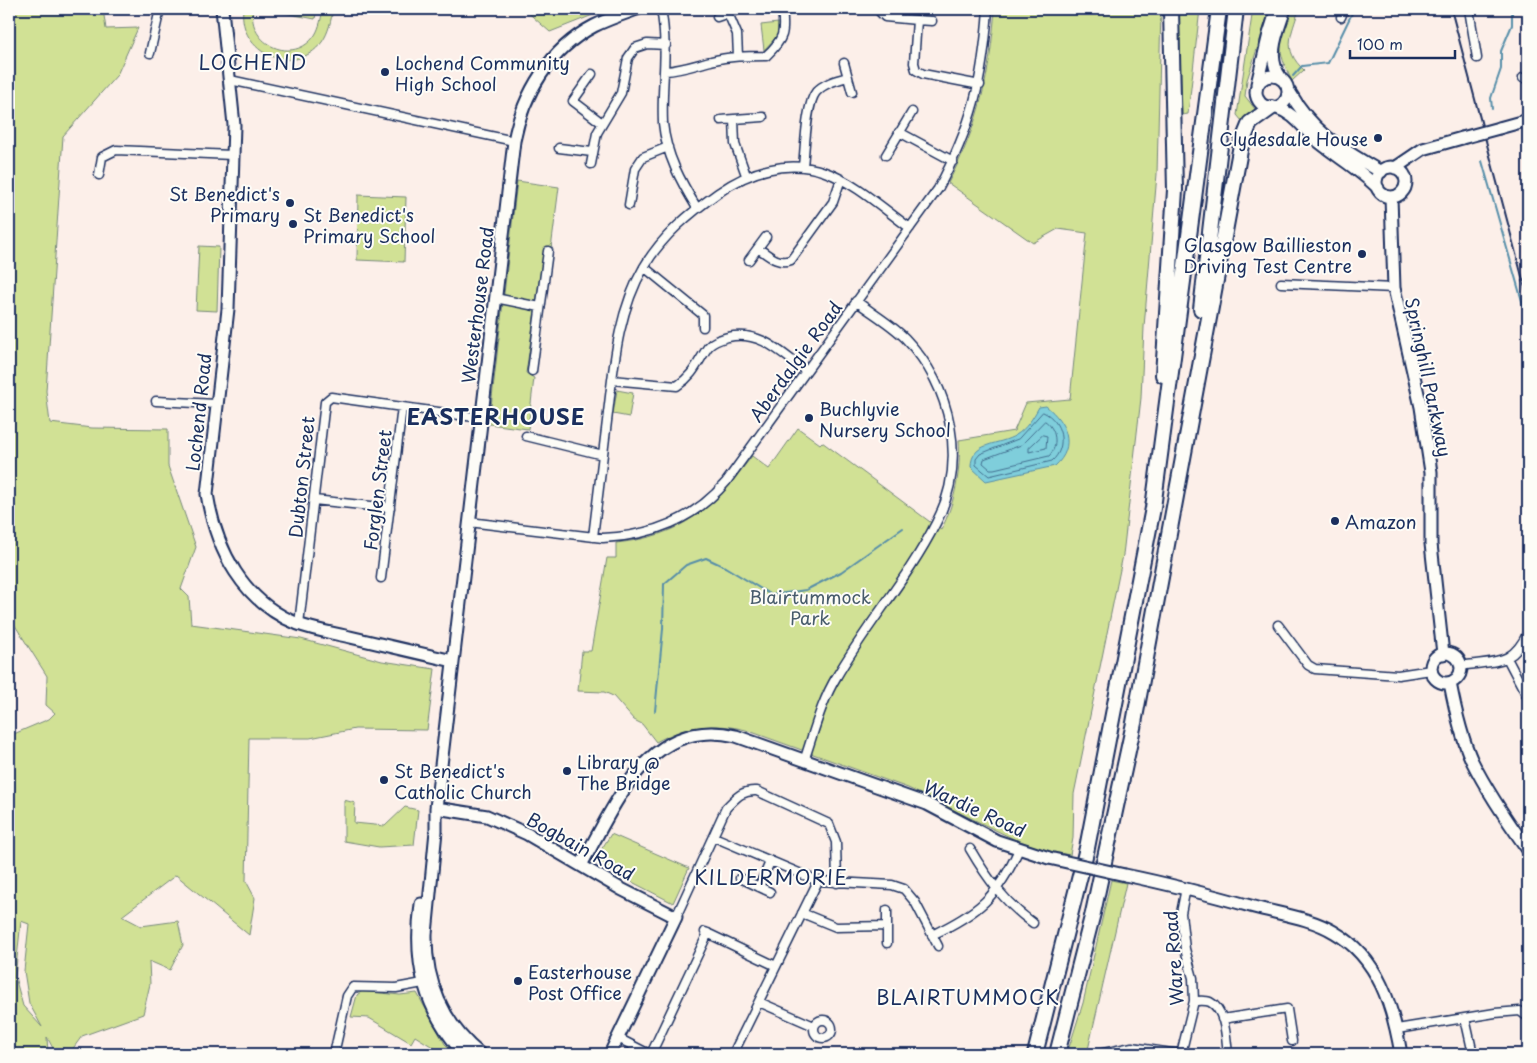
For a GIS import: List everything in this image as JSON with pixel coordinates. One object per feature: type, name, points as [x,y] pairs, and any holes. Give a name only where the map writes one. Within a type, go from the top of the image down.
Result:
[{"type":"highway","points":[[1153,508],[1174,219],[1171,9]]},
{"type":"highway","points":[[1034,1054],[1086,848],[1153,508],[1219,9]]},
{"type":"highway","points":[[1173,512],[1208,264],[1236,9]]},
{"type":"highway","points":[[1057,1054],[1093,913],[1126,762],[1241,145],[1250,123],[1274,108]]},
{"type":"street","points":[[150,53],[160,9]]},
{"type":"street","name":"Lochend Road","points":[[222,9],[234,125],[228,309],[207,494],[212,522],[227,560],[239,579],[273,612],[299,624],[453,661]]},
{"type":"street","name":"Westerhouse Road","points":[[480,1054],[454,1028],[432,986],[427,962],[426,934],[436,831],[436,808],[514,141],[517,124],[532,88],[550,61],[578,36],[595,26],[637,9]]},
{"type":"street","points":[[661,9],[666,45],[664,124],[668,147],[677,176],[697,208]]},
{"type":"street","points":[[717,17],[740,9]]},
{"type":"street","points":[[665,71],[684,70],[712,61],[738,56],[766,56],[780,43],[784,29],[782,9]]},
{"type":"street","points":[[880,9],[880,12],[886,17],[932,21]]},
{"type":"street","name":"Aberdalgie Road","points":[[469,522],[592,537],[618,538],[650,532],[685,516],[701,506],[726,482],[938,189],[953,161],[970,120],[980,85],[988,9]]},
{"type":"street","points":[[1277,9],[1257,84],[1258,100],[1261,104],[1295,117],[1319,142],[1360,170],[1383,194],[1391,197],[1400,194],[1406,182],[1403,173],[1395,168],[1387,168],[1381,172],[1377,179],[1378,188]]},
{"type":"street","points":[[1285,9],[1272,57],[1275,70],[1288,86],[1289,91],[1306,119],[1328,138],[1381,172]]},
{"type":"street","points":[[1341,17],[1344,9]]},
{"type":"street","points":[[1469,9],[1477,58]]},
{"type":"street","points":[[728,13],[737,34],[738,56]]},
{"type":"street","points":[[917,20],[914,63],[916,70],[923,74],[980,85]]},
{"type":"street","points":[[590,164],[602,123],[621,93],[628,58],[635,48],[647,44],[666,45]]},
{"type":"street","points":[[844,63],[852,92]]},
{"type":"street","points":[[592,74],[573,100],[602,123]]},
{"type":"street","points":[[1257,84],[1270,75],[1281,78]]},
{"type":"street","points":[[803,166],[811,103],[816,92],[832,82],[848,77]]},
{"type":"street","points":[[230,80],[514,141]]},
{"type":"street","points":[[1274,108],[1286,102],[1289,91]]},
{"type":"street","points":[[886,156],[912,112]]},
{"type":"street","points":[[721,120],[763,117]]},
{"type":"street","points":[[734,119],[735,144],[746,175]]},
{"type":"street","points":[[1395,168],[1423,149],[1528,120]]},
{"type":"street","points":[[900,132],[953,161]]},
{"type":"street","points":[[629,205],[636,169],[643,157],[668,147]]},
{"type":"street","points":[[559,148],[592,152]]},
{"type":"street","points":[[99,175],[102,157],[116,150],[232,155]]},
{"type":"street","points":[[592,537],[612,380],[623,316],[644,267],[658,247],[682,220],[746,175],[772,168],[803,166],[841,179],[910,228]]},
{"type":"street","points":[[758,248],[778,261],[785,263],[791,260],[833,202],[841,179]]},
{"type":"street","name":"Springhill Parkway","points":[[1391,197],[1394,288],[1421,406],[1431,472],[1430,544],[1443,654]]},
{"type":"street","points":[[749,260],[766,237]]},
{"type":"street","points":[[532,371],[548,250]]},
{"type":"street","points":[[644,267],[702,315],[703,327]]},
{"type":"street","points":[[1280,283],[1394,288]]},
{"type":"street","points":[[495,298],[540,307]]},
{"type":"street","points":[[804,760],[835,678],[937,522],[948,491],[952,463],[952,434],[948,414],[931,373],[904,337],[856,301]]},
{"type":"street","points":[[612,380],[678,386],[690,378],[709,346],[719,339],[739,335],[755,336],[806,371]]},
{"type":"street","name":"Dubton Street","points":[[299,624],[325,402],[332,397],[482,418]]},
{"type":"street","points":[[156,400],[216,404]]},
{"type":"street","name":"Forglen Street","points":[[382,578],[402,407]]},
{"type":"street","points":[[526,436],[603,455]]},
{"type":"street","points":[[314,500],[390,508]]},
{"type":"street","points":[[1278,625],[1308,665],[1315,669],[1398,675],[1431,670]]},
{"type":"street","points":[[1460,666],[1508,658],[1515,654],[1528,632]]},
{"type":"street","points":[[1443,654],[1452,655],[1460,666],[1459,675],[1450,682],[1440,682],[1431,670],[1433,662],[1443,654]]},
{"type":"street","points":[[1508,658],[1528,698]]},
{"type":"street","points":[[1450,682],[1458,719],[1472,760],[1499,809],[1528,850]]},
{"type":"street","name":"Wardie Road","points":[[580,864],[638,770],[661,748],[675,740],[702,734],[728,734],[927,804],[983,835],[1019,849],[1049,858],[1186,888],[1306,921],[1340,935],[1356,949],[1378,976],[1389,999],[1401,1054]]},
{"type":"street","points":[[610,1054],[714,837],[726,808],[739,794],[747,791],[757,791],[826,822],[832,827],[836,842],[837,883]]},
{"type":"street","name":"Westerhouse Road","points":[[436,808],[430,831],[417,948],[423,983],[441,1024],[464,1054]]},
{"type":"street","name":"Bogbain Road","points":[[436,808],[486,816],[545,843],[676,917]]},
{"type":"street","points":[[714,837],[818,881],[892,885],[904,889],[915,902],[938,946]]},
{"type":"street","points":[[970,849],[987,877],[999,889],[1007,902],[1033,923]]},
{"type":"street","points":[[932,936],[977,910],[999,889],[1019,849]]},
{"type":"street","points":[[759,888],[770,862]]},
{"type":"street","points":[[740,878],[770,892]]},
{"type":"street","points":[[733,1054],[818,881]]},
{"type":"street","name":"Ware Road","points":[[1180,1054],[1194,1001],[1193,978],[1185,949],[1181,913],[1186,888]]},
{"type":"street","points":[[887,910],[887,943]]},
{"type":"street","points":[[802,913],[836,927],[887,926]]},
{"type":"street","points":[[618,1038],[650,1054],[706,933],[776,966]]},
{"type":"street","points":[[334,1054],[347,996],[353,987],[396,988],[423,983]]},
{"type":"street","points":[[1194,1001],[1209,1001],[1217,1007],[1222,1019],[1228,1054]]},
{"type":"street","points":[[759,1002],[814,1026]]},
{"type":"street","points":[[1222,1019],[1287,1009],[1292,1041]]},
{"type":"street","points":[[1397,1029],[1465,1018],[1520,1012],[1528,1017]]},
{"type":"street","points":[[1465,1018],[1473,1054]]},
{"type":"street","points":[[1099,1054],[1132,1047],[1180,1054]]},
{"type":"green space","points":[[9,9],[103,9],[106,29],[138,28],[117,75],[63,136],[46,391],[50,423],[92,428],[168,429],[168,466],[196,547],[181,589],[189,597],[191,624],[301,639],[382,661],[435,669],[427,730],[355,729],[310,738],[249,738],[246,881],[255,898],[249,935],[176,875],[122,916],[141,926],[178,921],[183,945],[170,970],[149,961],[150,984],[143,1014],[82,1036],[69,1054],[56,1054],[47,1037],[48,1054],[9,1054],[9,736],[49,719],[55,713],[46,705],[47,676],[9,616]],"holes":[[[21,921],[29,924],[24,971],[29,1003],[42,1027],[23,1006],[15,977]]]},
{"type":"green space","points":[[243,9],[253,9],[253,22],[257,33],[264,41],[274,47],[285,50],[296,49],[306,44],[317,32],[323,9],[333,9],[328,30],[322,42],[310,53],[297,59],[283,59],[270,56],[258,49],[249,38],[244,25]]},
{"type":"green space","points":[[264,9],[317,9],[315,19]]},
{"type":"green space","points":[[524,9],[608,9],[550,32]]},
{"type":"green space","name":"Blairtummock Park","points":[[995,9],[1161,9],[1157,174],[1144,327],[1141,398],[1123,555],[1074,794],[1073,838],[1070,855],[1048,851],[1014,839],[908,788],[746,730],[723,726],[700,727],[678,732],[656,742],[642,724],[634,720],[613,696],[604,692],[578,691],[582,651],[591,651],[607,558],[616,558],[616,543],[660,534],[694,516],[724,491],[752,456],[769,469],[798,428],[820,444],[822,442],[941,530],[950,509],[956,486],[959,440],[1014,431],[1026,403],[1070,399],[1087,233],[1058,229],[1033,243],[948,183],[968,140],[981,99],[990,55]]},
{"type":"green space","points":[[1179,9],[1200,9],[1188,114],[1182,115]]},
{"type":"green space","points":[[1253,9],[1270,9],[1247,80],[1245,96],[1255,109],[1242,121],[1237,115]]},
{"type":"green space","points":[[1291,9],[1299,9],[1291,34],[1290,48],[1297,62],[1304,70],[1292,81],[1281,52],[1282,38]]},
{"type":"green space","points":[[778,23],[778,35],[764,50],[761,25]]},
{"type":"green space","points":[[517,181],[559,187],[551,249],[544,248],[526,373],[534,378],[528,429],[489,424]]},
{"type":"green space","points":[[358,195],[406,197],[404,262],[357,260]]},
{"type":"green space","points":[[199,246],[219,247],[217,311],[196,310]]},
{"type":"green space","points":[[617,390],[633,393],[629,417],[613,414]]},
{"type":"green space","points":[[344,800],[355,803],[354,823],[385,826],[405,807],[418,810],[414,845],[379,847],[344,841]]},
{"type":"green space","points":[[611,834],[689,868],[673,903],[597,864],[596,858]]},
{"type":"green space","points":[[1111,880],[1126,883],[1087,1054],[1067,1054],[1083,1003]]},
{"type":"green space","points":[[362,991],[400,995],[417,993],[445,1044],[456,1054],[444,1054],[415,1036],[411,1043],[369,1018],[351,1017],[357,995]]},
{"type":"water","points":[[1046,406],[1059,419],[1066,434],[1066,450],[1055,466],[986,481],[971,467],[972,459],[981,448],[1016,435],[1029,423],[1039,407]]},
{"type":"waterway","points":[[1293,76],[1302,66],[1328,63],[1354,9]]},
{"type":"waterway","points":[[1492,109],[1491,98],[1501,69],[1501,51],[1512,25],[1512,9]]},
{"type":"waterway","points":[[1482,161],[1528,322]]},
{"type":"waterway","points":[[655,711],[663,629],[664,584],[686,565],[706,558],[725,567],[771,595],[806,590],[841,572],[903,528]]},
{"type":"railway","points":[[1451,9],[1528,299]]},
{"type":"place","name":"Lochend Community High School","points":[[385,72]]},
{"type":"place","name":"Clydesdale House","points":[[1378,138]]},
{"type":"place","name":"St Benedict's Primary","points":[[290,203]]},
{"type":"place","name":"St Benedict's Primary School","points":[[293,224]]},
{"type":"place","name":"Glasgow Baillieston Driving Test Centre","points":[[1362,254]]},
{"type":"place","name":"Buchlyvie Nursery School","points":[[809,418]]},
{"type":"place","name":"Amazon","points":[[1335,521]]},
{"type":"place","name":"Library @ The Bridge","points":[[567,771]]},
{"type":"place","name":"St Benedict's Catholic Church","points":[[384,780]]},
{"type":"place","name":"Easterhouse Post Office","points":[[518,981]]},
{"type":"district","name":"LOCHEND","points":[[253,62]]},
{"type":"district","name":"EASTERHOUSE","points":[[496,415]]},
{"type":"district","name":"KILDERMORIE","points":[[771,877]]},
{"type":"district","name":"BLAIRTUMMOCK","points":[[968,997]]}]
